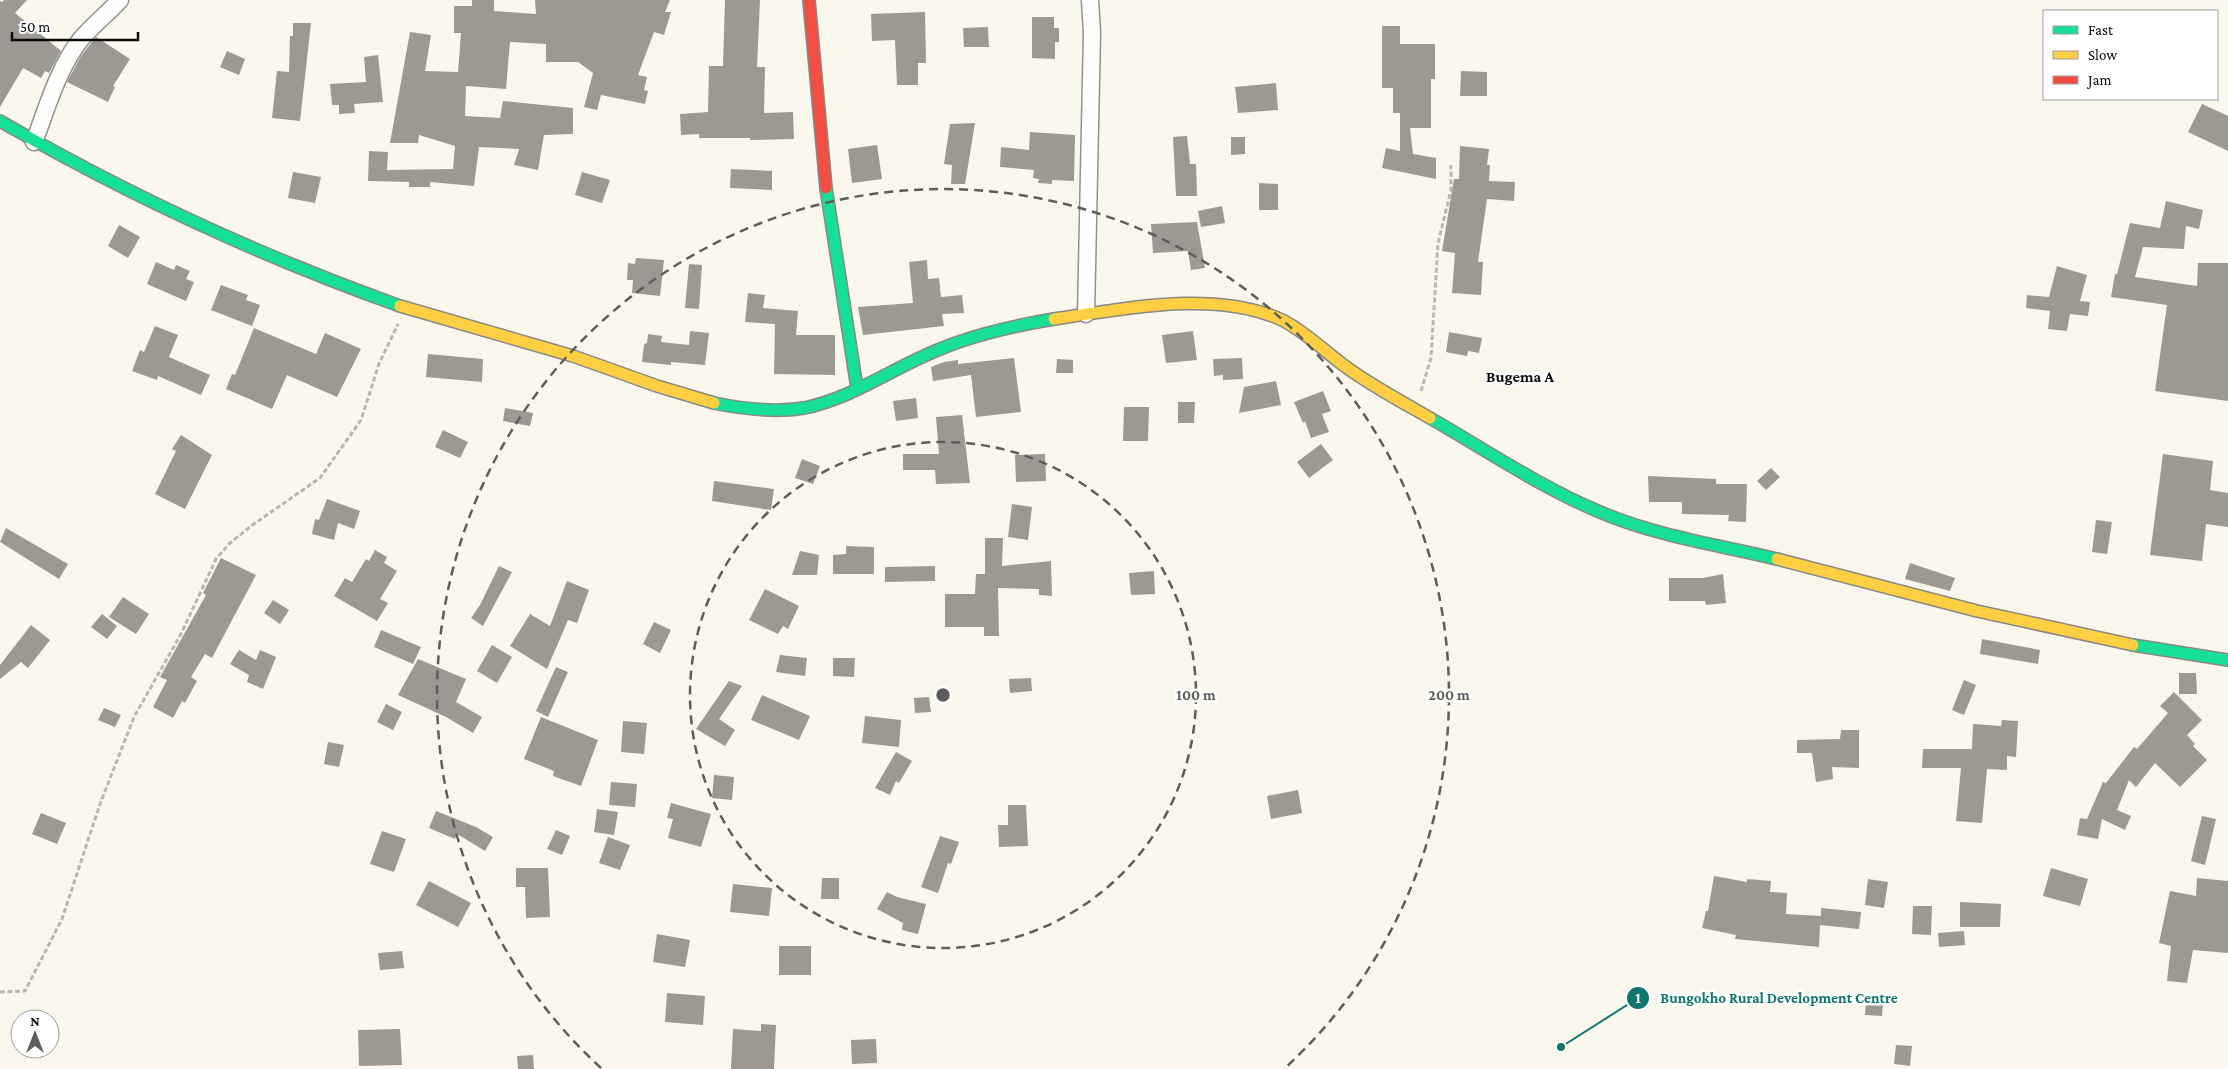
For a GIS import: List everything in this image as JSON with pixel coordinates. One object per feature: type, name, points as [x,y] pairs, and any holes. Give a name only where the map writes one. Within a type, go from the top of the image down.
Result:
[{"type":"street","points":[[34,142],[57,82],[72,54],[82,38],[120,0]]},
{"type":"street","points":[[809,0],[826,190],[857,388]]},
{"type":"street","points":[[1086,314],[1092,33],[1090,0]]},
{"type":"street","points":[[0,121],[34,142],[112,183],[234,240],[330,280],[405,307],[578,358],[658,387],[724,406],[760,409],[805,408],[857,388],[937,349],[983,334],[1045,319],[1122,309],[1196,305],[1235,306],[1271,315],[1305,334],[1344,366],[1536,481],[1598,512],[1639,527],[2007,618],[2132,644],[2228,660]]},
{"type":"path","points":[[1416,410],[1431,358],[1438,242],[1451,190],[1451,165]]},
{"type":"path","points":[[0,992],[25,991],[62,919],[100,804],[134,718],[177,642],[216,559],[251,526],[320,478],[361,420],[379,364],[405,307]]},
{"type":"building","points":[[27,0],[15,13],[61,51],[49,73],[45,71],[41,78],[23,68],[0,107],[0,1]]},
{"type":"building","points":[[472,0],[494,0],[494,11],[536,14],[535,0],[670,0],[665,12],[671,12],[664,35],[654,32],[638,75],[647,77],[644,90],[648,91],[645,104],[601,95],[597,110],[584,107],[593,73],[578,62],[546,62],[546,44],[510,42],[506,89],[466,86],[465,116],[500,118],[503,101],[573,108],[573,134],[544,135],[538,170],[514,165],[519,149],[479,147],[474,186],[430,182],[430,187],[409,187],[409,182],[368,181],[369,151],[388,152],[387,170],[453,169],[455,146],[419,135],[418,143],[390,143],[410,32],[431,35],[425,71],[458,72],[461,33],[454,33],[454,6],[472,6]]},
{"type":"building","points":[[725,0],[760,0],[757,67],[765,67],[764,113],[793,112],[794,139],[750,140],[750,138],[699,138],[699,134],[681,135],[680,114],[708,112],[709,66],[723,66]]},
{"type":"building","points":[[925,12],[926,63],[918,63],[918,85],[897,85],[895,40],[872,41],[871,14]]},
{"type":"building","points":[[1032,17],[1054,17],[1054,28],[1059,28],[1059,42],[1055,42],[1055,59],[1032,58]]},
{"type":"building","points":[[293,23],[311,23],[300,121],[272,118],[277,71],[289,72],[290,36],[293,36]]},
{"type":"building","points":[[1382,26],[1400,26],[1400,44],[1435,44],[1435,79],[1431,79],[1431,128],[1410,128],[1413,154],[1436,158],[1436,179],[1382,168],[1386,148],[1400,151],[1400,113],[1393,113],[1393,88],[1382,88]]},
{"type":"building","points":[[988,27],[989,47],[964,47],[963,28]]},
{"type":"building","points":[[96,37],[130,59],[113,86],[115,87],[108,102],[67,82],[81,56]]},
{"type":"building","points":[[227,51],[245,59],[239,75],[220,67]]},
{"type":"building","points":[[378,55],[383,102],[354,104],[355,113],[339,114],[339,105],[332,105],[330,84],[366,82],[364,57]]},
{"type":"building","points":[[1461,71],[1487,72],[1487,96],[1460,96]]},
{"type":"building","points":[[1276,83],[1278,110],[1238,113],[1235,87]]},
{"type":"building","points":[[2202,104],[2228,116],[2228,151],[2188,132]]},
{"type":"building","points":[[975,123],[965,184],[951,184],[952,165],[944,164],[950,124]]},
{"type":"building","points":[[1030,132],[1075,135],[1074,181],[1052,180],[1052,184],[1038,183],[1039,179],[1033,178],[1034,170],[1000,167],[1001,147],[1029,150]]},
{"type":"building","points":[[1187,136],[1190,164],[1196,164],[1197,196],[1176,196],[1173,137]]},
{"type":"building","points":[[1231,137],[1245,137],[1245,154],[1231,155]]},
{"type":"building","points":[[877,145],[882,179],[852,183],[848,149]]},
{"type":"building","points":[[1460,146],[1489,149],[1487,165],[1490,165],[1489,181],[1515,182],[1514,201],[1487,199],[1478,262],[1483,262],[1481,295],[1452,293],[1455,253],[1442,251],[1454,179],[1459,179]]},
{"type":"building","points":[[731,169],[772,171],[772,190],[730,188]]},
{"type":"building","points":[[293,172],[321,177],[315,203],[288,198]]},
{"type":"building","points":[[582,172],[610,180],[602,203],[575,195]]},
{"type":"building","points":[[1259,183],[1278,184],[1278,210],[1259,210]]},
{"type":"building","points":[[2166,201],[2203,210],[2199,229],[2186,226],[2184,249],[2143,247],[2135,277],[2197,286],[2198,263],[2228,263],[2228,401],[2155,391],[2167,305],[2111,297],[2115,274],[2117,274],[2130,223],[2160,228]]},
{"type":"building","points":[[1222,206],[1225,223],[1201,227],[1198,211]]},
{"type":"building","points":[[1197,222],[1205,268],[1191,270],[1188,251],[1153,253],[1151,224]]},
{"type":"building","points":[[119,225],[140,237],[128,258],[108,246]]},
{"type":"building","points":[[636,258],[664,260],[660,296],[632,293],[633,280],[627,280],[628,263],[635,264]]},
{"type":"building","points":[[927,260],[928,279],[939,278],[941,297],[962,295],[964,313],[942,314],[944,326],[863,335],[858,307],[913,303],[909,262]]},
{"type":"building","points":[[156,262],[174,270],[176,265],[190,271],[186,279],[194,282],[186,301],[147,284]]},
{"type":"building","points":[[689,264],[702,265],[699,309],[685,308]]},
{"type":"building","points":[[2057,266],[2087,275],[2080,301],[2090,302],[2088,316],[2070,314],[2067,331],[2048,329],[2050,311],[2026,308],[2027,295],[2049,297]]},
{"type":"building","points":[[221,285],[248,295],[246,300],[260,305],[252,326],[211,310]]},
{"type":"building","points":[[748,293],[765,295],[763,308],[798,311],[796,335],[835,335],[835,375],[774,374],[775,324],[745,322]]},
{"type":"building","points":[[155,326],[178,335],[169,357],[210,375],[201,395],[158,376],[157,380],[132,371],[140,350],[144,352]]},
{"type":"building","points":[[254,328],[316,354],[325,333],[361,349],[337,397],[287,375],[272,409],[226,389],[232,374],[235,375]]},
{"type":"building","points":[[690,331],[709,333],[705,365],[671,362],[671,365],[642,362],[644,344],[647,343],[648,334],[662,336],[661,342],[689,345]]},
{"type":"building","points":[[1193,331],[1197,360],[1166,363],[1162,335]]},
{"type":"building","points":[[1449,332],[1482,338],[1479,353],[1468,351],[1467,356],[1446,352]]},
{"type":"building","points":[[428,354],[483,359],[482,382],[426,377]]},
{"type":"building","points":[[1014,358],[1021,412],[976,417],[971,375],[933,381],[931,367],[944,362],[958,360],[958,364]]},
{"type":"building","points":[[1242,358],[1243,379],[1223,380],[1223,375],[1214,376],[1213,359]]},
{"type":"building","points":[[1057,359],[1073,360],[1073,373],[1056,373]]},
{"type":"building","points":[[1276,381],[1281,405],[1239,413],[1244,387]]},
{"type":"building","points":[[1323,391],[1331,411],[1322,414],[1329,432],[1311,438],[1305,421],[1303,423],[1294,402]]},
{"type":"building","points":[[916,398],[918,418],[896,421],[893,401]]},
{"type":"building","points":[[1178,402],[1195,402],[1194,423],[1178,423]]},
{"type":"building","points":[[1124,407],[1149,407],[1148,441],[1123,441]]},
{"type":"building","points":[[505,408],[533,413],[530,426],[503,421]]},
{"type":"building","points":[[962,415],[970,483],[936,484],[935,470],[903,470],[903,454],[939,454],[936,417]]},
{"type":"building","points":[[443,430],[468,442],[460,458],[435,447]]},
{"type":"building","points":[[181,435],[212,455],[185,509],[155,494],[176,451],[172,449]]},
{"type":"building","points":[[1321,444],[1333,460],[1309,478],[1297,462]]},
{"type":"building","points":[[1045,454],[1046,481],[1016,482],[1015,455]]},
{"type":"building","points":[[2163,454],[2213,461],[2210,490],[2228,493],[2228,527],[2206,524],[2202,561],[2150,555]]},
{"type":"building","points":[[802,459],[820,466],[813,484],[795,478]]},
{"type":"building","points":[[1771,468],[1780,477],[1766,490],[1757,481]]},
{"type":"building","points":[[1648,476],[1716,479],[1716,484],[1747,484],[1746,522],[1728,521],[1729,515],[1682,514],[1682,502],[1649,502]]},
{"type":"building","points":[[714,481],[774,489],[771,510],[712,501]]},
{"type":"building","points":[[327,499],[360,511],[354,529],[338,523],[334,540],[312,534],[315,519],[319,520]]},
{"type":"building","points":[[1012,504],[1032,507],[1028,540],[1008,537]]},
{"type":"building","points":[[2096,520],[2112,522],[2107,554],[2092,552]]},
{"type":"building","points":[[6,528],[68,564],[59,579],[0,542]]},
{"type":"building","points":[[985,538],[1003,538],[1002,566],[1051,561],[1052,596],[1039,595],[1039,589],[998,588],[999,636],[984,636],[984,627],[945,627],[945,594],[975,594],[976,574],[985,574]]},
{"type":"building","points":[[846,546],[874,547],[874,574],[833,574],[833,555],[846,554]]},
{"type":"building","points":[[375,550],[387,557],[384,563],[397,571],[380,599],[388,603],[377,621],[334,596],[345,578],[352,582],[366,559],[369,561]]},
{"type":"building","points":[[800,551],[819,555],[817,575],[792,575]]},
{"type":"building","points":[[221,558],[256,575],[212,658],[205,654],[191,677],[197,681],[185,703],[182,701],[173,718],[153,707],[167,680],[160,677],[206,595],[203,593]]},
{"type":"building","points":[[1910,563],[1955,578],[1950,591],[1905,579]]},
{"type":"building","points":[[499,566],[512,572],[483,626],[471,618],[480,605]]},
{"type":"building","points":[[935,566],[935,581],[885,582],[885,567]]},
{"type":"building","points":[[1154,571],[1155,594],[1131,595],[1129,573]]},
{"type":"building","points":[[1723,574],[1726,603],[1706,605],[1705,601],[1669,601],[1669,578],[1703,578]]},
{"type":"building","points":[[567,581],[589,590],[577,623],[568,620],[547,669],[510,646],[530,614],[550,626]]},
{"type":"building","points":[[765,589],[799,606],[788,629],[783,626],[778,634],[749,620]]},
{"type":"building","points":[[123,597],[149,614],[136,634],[109,617]]},
{"type":"building","points":[[273,600],[289,610],[280,624],[264,613]]},
{"type":"building","points":[[102,614],[117,626],[107,639],[91,627]]},
{"type":"building","points":[[654,622],[671,630],[660,653],[643,644]]},
{"type":"building","points":[[31,625],[50,640],[28,668],[21,662],[0,679],[0,665]]},
{"type":"building","points":[[381,630],[421,647],[413,664],[374,647]]},
{"type":"building","points":[[1982,639],[2040,650],[2038,664],[1980,654]]},
{"type":"building","points":[[492,645],[512,657],[497,683],[477,671]]},
{"type":"building","points":[[239,650],[256,660],[260,650],[276,657],[263,689],[247,682],[249,675],[230,664]]},
{"type":"building","points":[[780,655],[807,658],[805,676],[776,672]]},
{"type":"building","points":[[833,658],[855,658],[854,677],[833,676]]},
{"type":"building","points":[[418,659],[466,679],[456,702],[482,717],[473,733],[446,717],[398,695]]},
{"type":"building","points":[[556,667],[568,672],[548,717],[536,711]]},
{"type":"building","points":[[2179,673],[2196,673],[2197,694],[2179,694]]},
{"type":"building","points":[[1031,678],[1032,691],[1010,693],[1009,679]]},
{"type":"building","points":[[1964,680],[1976,685],[1964,715],[1952,710]]},
{"type":"building","points":[[729,681],[742,686],[719,719],[735,730],[725,746],[696,729]]},
{"type":"building","points":[[2174,692],[2202,720],[2187,735],[2195,744],[2193,746],[2207,760],[2180,787],[2155,763],[2136,787],[2129,780],[2117,810],[2131,816],[2125,830],[2102,819],[2098,839],[2077,835],[2080,818],[2087,819],[2103,782],[2106,783],[2134,747],[2137,749],[2168,713],[2160,706]]},
{"type":"building","points":[[762,695],[810,716],[799,740],[751,720]]},
{"type":"building","points":[[929,697],[931,712],[915,713],[914,698]]},
{"type":"building","points":[[386,704],[402,712],[393,730],[377,722]]},
{"type":"building","points":[[104,708],[121,715],[115,727],[98,720]]},
{"type":"building","points":[[865,716],[901,720],[899,747],[862,743]]},
{"type":"building","points":[[541,717],[598,740],[581,786],[553,776],[554,771],[524,759]]},
{"type":"building","points":[[2002,720],[2018,721],[2016,757],[2007,756],[2007,770],[1987,769],[1982,823],[1956,821],[1961,768],[1922,768],[1923,749],[1972,749],[1973,724],[2001,726]]},
{"type":"building","points":[[623,721],[647,723],[644,754],[621,752]]},
{"type":"building","points":[[1841,730],[1859,730],[1859,768],[1832,767],[1833,779],[1816,782],[1812,753],[1797,753],[1797,740],[1840,739]]},
{"type":"building","points":[[328,742],[344,745],[339,767],[324,764]]},
{"type":"building","points":[[896,752],[912,761],[899,783],[896,781],[890,795],[875,788]]},
{"type":"building","points":[[714,775],[734,777],[732,800],[712,798]]},
{"type":"building","points":[[611,782],[637,784],[635,807],[609,805]]},
{"type":"building","points":[[1298,790],[1302,813],[1271,819],[1267,796]]},
{"type":"building","points":[[671,803],[711,814],[701,847],[668,838],[673,819],[667,818]]},
{"type":"building","points":[[1008,805],[1026,805],[1028,846],[999,847],[998,825],[1008,825]]},
{"type":"building","points":[[597,809],[618,812],[614,835],[594,832]]},
{"type":"building","points":[[436,811],[476,827],[493,837],[485,851],[457,834],[455,839],[429,828]]},
{"type":"building","points":[[41,813],[66,823],[57,844],[32,834]]},
{"type":"building","points":[[2202,816],[2216,819],[2205,865],[2191,861]]},
{"type":"building","points":[[556,830],[570,836],[562,855],[547,849]]},
{"type":"building","points":[[382,831],[406,839],[394,872],[370,864]]},
{"type":"building","points":[[940,836],[959,842],[951,864],[948,863],[938,893],[921,887]]},
{"type":"building","points":[[608,837],[630,845],[620,870],[599,863]]},
{"type":"building","points":[[516,868],[548,868],[550,917],[526,918],[525,887],[516,887]]},
{"type":"building","points":[[2051,868],[2088,879],[2080,906],[2043,896]]},
{"type":"building","points":[[1714,876],[1747,882],[1747,879],[1771,881],[1770,892],[1787,893],[1786,914],[1821,916],[1821,908],[1861,912],[1859,929],[1820,925],[1819,947],[1735,939],[1736,935],[1702,928],[1706,911],[1708,911]]},
{"type":"building","points":[[822,878],[839,878],[839,899],[821,899]]},
{"type":"building","points":[[2197,878],[2228,881],[2228,953],[2193,950],[2187,983],[2167,981],[2171,946],[2159,943],[2170,891],[2196,896]]},
{"type":"building","points":[[1868,879],[1888,882],[1884,908],[1865,905]]},
{"type":"building","points":[[429,881],[471,903],[458,927],[416,905]]},
{"type":"building","points":[[733,884],[772,888],[769,916],[730,912]]},
{"type":"building","points":[[887,892],[897,897],[926,904],[918,934],[902,930],[903,923],[877,909]]},
{"type":"building","points":[[1960,902],[2001,904],[2000,927],[1960,927]]},
{"type":"building","points":[[1913,906],[1932,906],[1931,935],[1912,934]]},
{"type":"building","points":[[1964,931],[1965,945],[1939,947],[1938,933]]},
{"type":"building","points":[[657,934],[690,940],[685,967],[653,962]]},
{"type":"building","points":[[779,946],[811,946],[811,975],[779,975]]},
{"type":"building","points":[[402,951],[404,968],[380,970],[378,953]]},
{"type":"building","points":[[667,993],[705,996],[703,1025],[665,1022]]},
{"type":"building","points":[[1866,1002],[1883,1003],[1882,1016],[1865,1015]]},
{"type":"building","points":[[761,1024],[776,1025],[774,1069],[731,1069],[733,1029],[761,1031]]},
{"type":"building","points":[[400,1029],[402,1065],[359,1066],[358,1030]]},
{"type":"building","points":[[876,1039],[877,1063],[852,1064],[851,1040]]},
{"type":"building","points":[[1896,1045],[1912,1046],[1910,1066],[1894,1064]]},
{"type":"building","points":[[533,1055],[534,1069],[518,1069],[517,1056]]},
{"type":"traffic: fast","points":[[0,121],[146,199],[246,245],[400,306]]},
{"type":"traffic: fast","points":[[826,188],[857,388]]},
{"type":"traffic: fast","points":[[714,403],[759,410],[804,408],[821,404],[854,391],[947,346],[1007,328],[1054,319]]},
{"type":"traffic: fast","points":[[1430,418],[1535,480],[1600,512],[1665,534],[1777,559]]},
{"type":"traffic: fast","points":[[2133,645],[2228,660]]},
{"type":"traffic: slow","points":[[1054,319],[1169,304],[1199,303],[1228,305],[1256,311],[1291,325],[1356,374],[1430,418]]},
{"type":"traffic: slow","points":[[400,306],[573,356],[657,386],[714,403]]},
{"type":"traffic: slow","points":[[1777,559],[1977,611],[2133,645]]},
{"type":"traffic: jam","points":[[809,0],[826,188]]},
{"type":"place","name":"Bungokho Rural Development Centre","points":[[1561,1047]]},
{"type":"district","name":"Bugema A","points":[[1520,376]]}]
